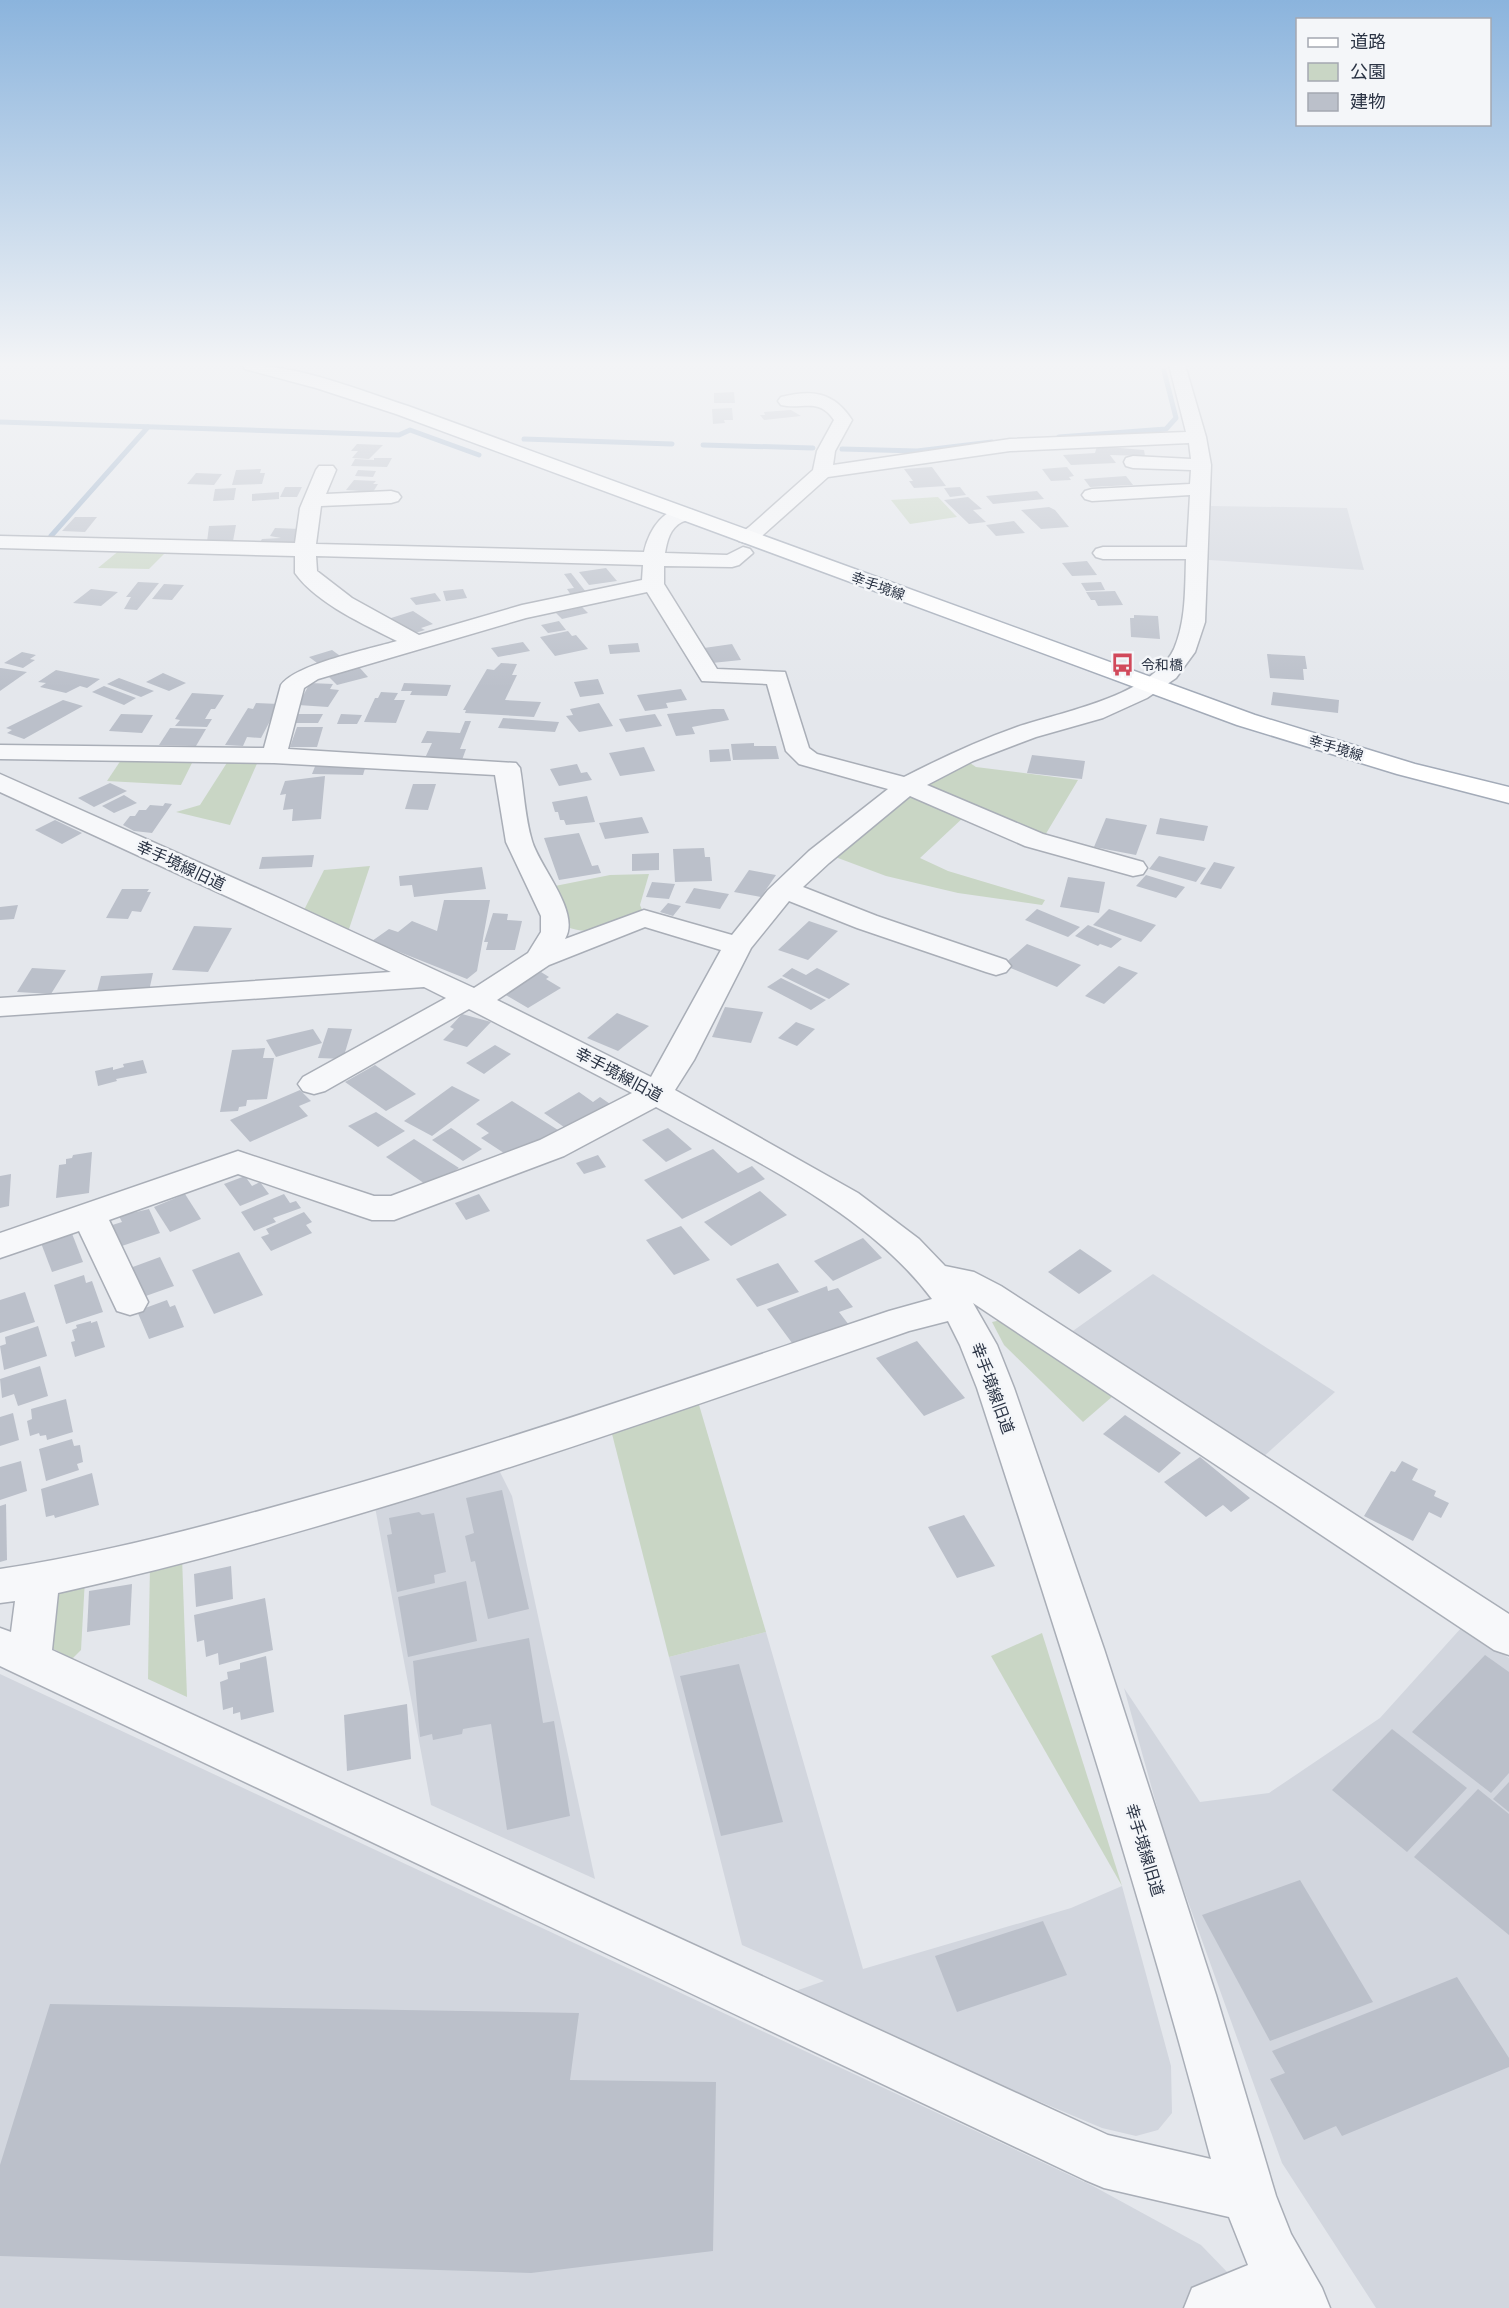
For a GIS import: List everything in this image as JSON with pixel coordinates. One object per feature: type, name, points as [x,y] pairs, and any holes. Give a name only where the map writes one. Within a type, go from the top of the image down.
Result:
[{"type":"main road","name":"幸手境線","points":[[572,473],[685,514],[745,545],[1150,686],[1327,746],[1509,795]]},
{"type":"street","points":[[325,473],[310,508],[305,550],[306,573],[320,586],[359,613],[415,642]]},
{"type":"street","points":[[0,542],[732,561],[756,531],[821,473]]},
{"type":"street","points":[[1182,473],[1201,477]]},
{"type":"street","points":[[0,1246],[238,1162],[372,1208],[394,1208],[552,1148],[657,1093],[678,1060],[738,946],[785,890],[819,857],[906,786],[964,756],[1028,732],[1094,713],[1150,686],[1168,673],[1184,652],[1194,622],[1201,473]]},
{"type":"street","points":[[1092,495],[1201,477]]},
{"type":"street","points":[[313,500],[391,497]]},
{"type":"street","points":[[685,514],[666,524],[653,560],[653,584],[710,676],[777,677],[798,751],[808,759],[906,786],[1034,840],[1134,868]]},
{"type":"street","points":[[1103,553],[1198,553]]},
{"type":"street","points":[[274,756],[293,685],[310,674],[522,612],[653,584]]},
{"type":"street","points":[[0,752],[274,756],[507,768],[519,843],[555,916],[555,932],[539,959]]},
{"type":"street","name":"幸手境線旧道","points":[[0,782],[430,978],[657,1093],[800,1174],[879,1223],[907,1246],[946,1291],[986,1362],[1101,1705],[1215,2077],[1247,2194],[1262,2237],[1292,2294]]},
{"type":"street","points":[[785,890],[867,922],[996,966]]},
{"type":"street","points":[[314,1084],[539,959],[645,918],[738,946]]},
{"type":"street","points":[[0,1007],[430,978]]},
{"type":"street","points":[[89,1215],[130,1302]]},
{"type":"street","points":[[1247,2194],[1104,2161],[14,1653],[19,1583],[89,1570],[364,1500],[591,1426],[902,1320],[961,1281],[988,1295],[1509,1637]]},
{"type":"street","points":[[1212,2308],[1292,2294]]},
{"type":"shaded area","points":[[1211,506],[1347,508],[1364,570],[1209,560]]},
{"type":"shaded area","points":[[1153,1274],[1335,1392],[1262,1458],[1070,1333]]},
{"type":"shaded area","points":[[497,1466],[512,1496],[595,1879],[431,1805],[375,1507]]},
{"type":"shaded area","points":[[1462,1627],[1509,1658],[1509,2308],[1376,2308],[1282,2163],[1167,1843],[1124,1688],[1200,1802],[1269,1793],[1380,1718]]},
{"type":"shaded area","points":[[766,1632],[863,1969],[1071,1908],[1122,1886],[1171,2066],[1172,2113],[1158,2130],[1136,2136],[1102,2128],[787,1994],[824,1981],[742,1945],[669,1657]]},
{"type":"shaded area","points":[[0,1674],[1093,2186],[1201,2245],[1262,2308],[0,2308]]},
{"type":"green space","points":[[938,497],[957,517],[910,524],[891,500]]},
{"type":"green space","points":[[121,549],[168,550],[149,569],[98,568]]},
{"type":"green space","points":[[123,757],[194,759],[181,785],[107,781]]},
{"type":"green space","points":[[230,758],[259,759],[230,825],[176,812],[200,805]]},
{"type":"green space","points":[[967,761],[976,767],[1078,780],[1044,837],[922,785]]},
{"type":"green space","points":[[901,797],[916,797],[966,815],[920,858],[948,871],[1045,900],[1042,905],[958,893],[886,876],[830,855]]},
{"type":"green space","points":[[370,866],[348,932],[304,910],[324,870]]},
{"type":"green space","points":[[649,874],[640,905],[643,912],[595,930],[575,930],[566,926],[550,887],[610,875]]},
{"type":"green space","points":[[1001,1320],[1113,1396],[1083,1422],[1004,1345],[992,1322]]},
{"type":"green space","points":[[697,1398],[766,1632],[669,1657],[611,1430]]},
{"type":"green space","points":[[182,1557],[187,1697],[148,1679],[150,1564]]},
{"type":"green space","points":[[85,1579],[81,1650],[72,1659],[50,1647],[53,1595]]},
{"type":"green space","points":[[1042,1633],[1122,1886],[991,1656]]},
{"type":"building","points":[[196,473],[222,474],[214,485],[187,484]]},
{"type":"building","points":[[235,473],[265,473],[262,484],[232,485]]},
{"type":"building","points":[[357,473],[375,473],[373,477],[355,476]]},
{"type":"building","points":[[907,473],[936,473],[946,486],[914,488],[909,481],[913,481]]},
{"type":"building","points":[[1045,473],[1071,473],[1074,476],[1069,477],[1071,480],[1051,481]]},
{"type":"building","points":[[1126,476],[1133,485],[1090,487],[1084,479]]},
{"type":"building","points":[[354,480],[376,481],[373,484],[378,484],[373,492],[346,490]]},
{"type":"building","points":[[285,487],[302,487],[297,497],[280,497]]},
{"type":"building","points":[[960,487],[966,495],[950,497],[944,488]]},
{"type":"building","points":[[236,488],[234,500],[213,501],[215,489]]},
{"type":"building","points":[[1037,491],[1044,499],[993,504],[986,496]]},
{"type":"building","points":[[279,492],[279,499],[252,501],[252,494]]},
{"type":"building","points":[[968,497],[982,509],[973,510],[986,522],[969,524],[944,500]]},
{"type":"building","points":[[1049,507],[1055,510],[1069,527],[1041,529],[1021,510]]},
{"type":"building","points":[[75,517],[97,517],[85,532],[62,531]]},
{"type":"building","points":[[1014,521],[1025,533],[996,536],[986,525]]},
{"type":"building","points":[[236,525],[233,541],[207,542],[209,526]]},
{"type":"building","points":[[275,528],[301,529],[296,545],[259,544],[262,539],[281,538],[270,536]]},
{"type":"building","points":[[1087,561],[1097,575],[1072,576],[1062,563]]},
{"type":"building","points":[[606,568],[617,581],[589,585],[579,572]]},
{"type":"building","points":[[571,573],[586,592],[571,595],[567,589],[574,588],[564,574]]},
{"type":"building","points":[[138,582],[159,583],[137,610],[124,609],[131,597],[126,597]]},
{"type":"building","points":[[1101,582],[1105,590],[1086,591],[1081,583]]},
{"type":"building","points":[[164,584],[184,585],[172,600],[152,599]]},
{"type":"building","points":[[91,589],[118,592],[101,606],[73,603]]},
{"type":"building","points":[[463,589],[467,598],[446,601],[443,591]]},
{"type":"building","points":[[1115,591],[1123,605],[1098,606],[1086,592]]},
{"type":"building","points":[[435,593],[441,601],[416,605],[410,598]]},
{"type":"building","points":[[582,607],[588,613],[562,619],[556,613]]},
{"type":"building","points":[[413,611],[433,624],[421,628],[425,630],[412,634],[388,619]]},
{"type":"building","points":[[1134,615],[1158,616],[1160,639],[1131,637],[1130,618],[1134,618]]},
{"type":"building","points":[[559,621],[566,630],[548,633],[541,625]]},
{"type":"building","points":[[568,631],[572,636],[576,635],[588,649],[555,656],[540,637]]},
{"type":"building","points":[[523,642],[530,651],[498,657],[491,648]]},
{"type":"building","points":[[638,643],[640,652],[610,654],[608,645]]},
{"type":"building","points":[[732,644],[741,660],[712,663],[704,648]]},
{"type":"building","points":[[332,650],[343,658],[320,665],[309,657]]},
{"type":"building","points":[[22,652],[36,655],[30,659],[35,660],[23,668],[4,663]]},
{"type":"building","points":[[1267,654],[1305,656],[1307,669],[1303,669],[1304,680],[1270,678]]},
{"type":"building","points":[[501,663],[517,664],[512,675],[517,675],[505,700],[541,702],[534,717],[465,713],[466,710],[463,710],[487,669],[494,670]]},
{"type":"building","points":[[359,667],[368,677],[337,685],[327,675]]},
{"type":"building","points":[[1,668],[27,672],[0,691]]},
{"type":"building","points":[[56,670],[100,679],[87,688],[80,686],[66,693],[40,687],[46,683],[38,682]]},
{"type":"building","points":[[163,673],[186,683],[169,691],[146,682]]},
{"type":"building","points":[[119,678],[154,691],[141,697],[107,684]]},
{"type":"building","points":[[598,679],[604,694],[580,697],[574,682]]},
{"type":"building","points":[[310,683],[333,684],[330,689],[339,690],[328,707],[298,705]]},
{"type":"building","points":[[404,683],[451,685],[447,696],[410,695],[412,691],[401,691]]},
{"type":"building","points":[[104,686],[136,698],[124,705],[92,692]]},
{"type":"building","points":[[681,689],[687,700],[666,703],[668,708],[645,711],[637,695]]},
{"type":"building","points":[[381,692],[398,693],[394,700],[405,700],[396,723],[364,722],[375,698],[378,698]]},
{"type":"building","points":[[1273,692],[1339,700],[1338,713],[1271,705]]},
{"type":"building","points":[[192,693],[224,695],[205,719],[212,719],[207,727],[175,726],[180,720],[175,719]]},
{"type":"building","points":[[63,700],[83,706],[24,739],[7,733],[12,730],[6,728]]},
{"type":"building","points":[[256,703],[279,704],[261,738],[247,737],[243,746],[225,745],[248,708],[253,709]]},
{"type":"building","points":[[599,703],[613,726],[579,732],[566,716],[573,715],[570,709]]},
{"type":"building","points":[[724,709],[729,720],[692,727],[695,734],[676,736],[667,714]]},
{"type":"building","points":[[121,714],[153,715],[142,733],[109,731]]},
{"type":"building","points":[[298,714],[323,714],[318,723],[293,723]]},
{"type":"building","points":[[341,714],[362,715],[357,724],[337,724]]},
{"type":"building","points":[[655,714],[662,726],[626,732],[619,719]]},
{"type":"building","points":[[503,718],[559,722],[555,732],[498,728]]},
{"type":"building","points":[[465,721],[471,721],[460,749],[466,749],[462,760],[425,758],[432,743],[421,743],[427,731],[460,733]]},
{"type":"building","points":[[297,727],[323,727],[317,747],[290,747]]},
{"type":"building","points":[[170,728],[206,729],[196,746],[159,745]]},
{"type":"building","points":[[754,743],[754,746],[776,746],[779,759],[733,760],[731,744]]},
{"type":"building","points":[[644,747],[655,771],[620,776],[609,753]]},
{"type":"building","points":[[729,749],[731,761],[710,762],[709,750]]},
{"type":"building","points":[[1032,755],[1085,761],[1082,779],[1027,773]]},
{"type":"building","points":[[316,764],[366,765],[363,775],[312,774]]},
{"type":"building","points":[[577,764],[581,773],[587,772],[592,780],[559,786],[550,769]]},
{"type":"building","points":[[325,776],[321,819],[292,821],[293,809],[283,810],[286,794],[280,795],[285,781]]},
{"type":"building","points":[[110,783],[127,791],[94,807],[78,798]]},
{"type":"building","points":[[413,784],[436,784],[428,810],[405,809]]},
{"type":"building","points":[[124,795],[137,803],[114,813],[102,806]]},
{"type":"building","points":[[587,796],[595,822],[566,825],[564,820],[560,820],[552,802]]},
{"type":"building","points":[[165,803],[172,804],[152,833],[134,831],[123,825],[139,810],[146,810],[150,805],[163,806]]},
{"type":"building","points":[[642,817],[649,833],[605,839],[599,823]]},
{"type":"building","points":[[1106,818],[1147,825],[1136,855],[1094,847]]},
{"type":"building","points":[[1160,818],[1208,826],[1204,841],[1156,834]]},
{"type":"building","points":[[55,820],[82,833],[62,844],[35,830]]},
{"type":"building","points":[[579,833],[592,866],[598,865],[601,873],[559,880],[544,838]]},
{"type":"building","points":[[704,848],[705,857],[710,857],[712,881],[675,882],[673,849]]},
{"type":"building","points":[[659,853],[659,870],[632,871],[632,854]]},
{"type":"building","points":[[314,855],[312,867],[259,869],[262,857]]},
{"type":"building","points":[[1159,856],[1206,868],[1196,882],[1149,869]]},
{"type":"building","points":[[1214,862],[1235,867],[1221,889],[1200,884]]},
{"type":"building","points":[[482,867],[486,889],[414,897],[412,885],[400,886],[399,876]]},
{"type":"building","points":[[749,870],[776,875],[761,897],[734,892]]},
{"type":"building","points":[[1146,875],[1185,887],[1176,898],[1136,886]]},
{"type":"building","points":[[1068,877],[1105,882],[1099,913],[1060,907]]},
{"type":"building","points":[[652,882],[675,884],[669,899],[646,897]]},
{"type":"building","points":[[694,888],[729,894],[720,909],[685,903]]},
{"type":"building","points":[[122,889],[149,889],[147,892],[151,892],[141,912],[132,911],[128,919],[106,918]]},
{"type":"building","points":[[444,900],[490,900],[477,971],[467,979],[372,941],[389,929],[398,932],[412,921],[437,931]]},
{"type":"building","points":[[668,903],[681,906],[673,916],[660,912]]},
{"type":"building","points":[[18,905],[14,919],[0,920],[0,907]]},
{"type":"building","points":[[1037,909],[1080,927],[1068,937],[1025,920]]},
{"type":"building","points":[[1109,909],[1156,925],[1141,942],[1093,925]]},
{"type":"building","points":[[493,913],[508,914],[507,920],[522,921],[515,950],[486,950],[488,942],[484,942]]},
{"type":"building","points":[[809,921],[838,931],[808,960],[778,950]]},
{"type":"building","points":[[1088,925],[1122,939],[1111,948],[1100,944],[1098,946],[1075,936]]},
{"type":"building","points":[[194,926],[232,928],[208,972],[172,970]]},
{"type":"building","points":[[1027,944],[1081,965],[1057,987],[1003,965]]},
{"type":"building","points":[[1119,966],[1138,973],[1104,1004],[1085,996]]},
{"type":"building","points":[[32,968],[66,970],[51,994],[17,992]]},
{"type":"building","points":[[792,968],[806,975],[817,968],[850,984],[829,999],[782,976]]},
{"type":"building","points":[[541,972],[549,977],[546,979],[561,988],[528,1008],[504,994]]},
{"type":"building","points":[[153,973],[149,991],[96,995],[101,976]]},
{"type":"building","points":[[781,978],[826,1000],[811,1010],[767,987]]},
{"type":"building","points":[[725,1007],[763,1012],[751,1043],[712,1037]]},
{"type":"building","points":[[617,1013],[649,1026],[618,1051],[587,1038]]},
{"type":"building","points":[[462,1014],[491,1022],[467,1047],[443,1040],[454,1029],[450,1027]]},
{"type":"building","points":[[796,1022],[815,1029],[797,1046],[778,1038]]},
{"type":"building","points":[[328,1028],[352,1029],[343,1059],[318,1058]]},
{"type":"building","points":[[313,1029],[322,1043],[276,1057],[266,1040]]},
{"type":"building","points":[[495,1045],[511,1054],[484,1074],[466,1063]]},
{"type":"building","points":[[265,1048],[263,1058],[274,1058],[267,1099],[247,1100],[246,1106],[239,1107],[238,1111],[220,1112],[232,1050]]},
{"type":"building","points":[[143,1060],[147,1073],[116,1079],[117,1081],[98,1086],[95,1071],[113,1067],[113,1070],[124,1067],[123,1064]]},
{"type":"building","points":[[375,1065],[416,1094],[386,1111],[345,1082]]},
{"type":"building","points":[[452,1086],[480,1100],[432,1136],[404,1121]]},
{"type":"building","points":[[300,1090],[311,1101],[299,1106],[308,1116],[250,1142],[230,1120]]},
{"type":"building","points":[[579,1092],[593,1102],[600,1097],[613,1106],[571,1132],[544,1113]]},
{"type":"building","points":[[512,1101],[558,1130],[540,1142],[536,1140],[510,1157],[481,1138],[489,1133],[476,1124]]},
{"type":"building","points":[[376,1112],[405,1131],[378,1147],[348,1126]]},
{"type":"building","points":[[451,1128],[482,1149],[463,1161],[432,1140]]},
{"type":"building","points":[[668,1128],[692,1149],[666,1162],[642,1140]]},
{"type":"building","points":[[414,1139],[459,1168],[438,1183],[428,1186],[386,1157]]},
{"type":"building","points":[[713,1149],[738,1173],[752,1166],[765,1179],[682,1219],[644,1180]]},
{"type":"building","points":[[92,1152],[89,1193],[56,1198],[59,1165],[66,1164],[66,1159],[72,1158],[73,1155]]},
{"type":"building","points":[[598,1155],[606,1167],[584,1174],[576,1163]]},
{"type":"building","points":[[11,1174],[9,1206],[0,1208],[0,1176]]},
{"type":"building","points":[[245,1176],[252,1186],[260,1182],[269,1194],[240,1206],[224,1184]]},
{"type":"building","points":[[760,1191],[787,1215],[731,1246],[704,1222]]},
{"type":"building","points":[[185,1194],[201,1219],[170,1232],[154,1207]]},
{"type":"building","points":[[284,1194],[290,1203],[296,1201],[301,1208],[273,1218],[276,1222],[254,1231],[241,1212]]},
{"type":"building","points":[[479,1194],[490,1211],[466,1220],[455,1203]]},
{"type":"building","points":[[149,1209],[160,1233],[119,1247],[109,1226],[122,1222],[119,1216]]},
{"type":"building","points":[[304,1212],[312,1222],[306,1225],[312,1233],[271,1251],[261,1237],[269,1234],[266,1229]]},
{"type":"building","points":[[681,1226],[710,1260],[674,1275],[646,1240]]},
{"type":"building","points":[[71,1231],[83,1262],[52,1272],[41,1243]]},
{"type":"building","points":[[863,1238],[882,1258],[833,1281],[814,1261]]},
{"type":"building","points":[[1080,1249],[1112,1271],[1079,1294],[1048,1272]]},
{"type":"building","points":[[239,1252],[263,1295],[214,1314],[192,1270]]},
{"type":"building","points":[[160,1257],[174,1286],[143,1297],[130,1268]]},
{"type":"building","points":[[778,1263],[799,1292],[757,1307],[736,1279]]},
{"type":"building","points":[[84,1275],[86,1283],[92,1281],[103,1312],[66,1324],[54,1285]]},
{"type":"building","points":[[827,1286],[828,1291],[838,1288],[853,1307],[839,1312],[849,1325],[795,1347],[767,1309]]},
{"type":"building","points":[[25,1292],[35,1322],[0,1333],[0,1300]]},
{"type":"building","points":[[167,1300],[170,1307],[175,1305],[184,1327],[149,1339],[137,1311]]},
{"type":"building","points":[[91,1321],[91,1323],[97,1321],[105,1347],[75,1357],[71,1342],[75,1341],[72,1330],[77,1328],[76,1325]]},
{"type":"building","points":[[38,1326],[47,1356],[4,1370],[0,1346],[6,1344],[5,1337]]},
{"type":"building","points":[[917,1341],[965,1398],[924,1416],[876,1358]]},
{"type":"building","points":[[40,1366],[48,1396],[18,1406],[14,1394],[2,1398],[0,1379]]},
{"type":"building","points":[[66,1399],[73,1432],[47,1440],[46,1435],[40,1436],[39,1433],[30,1436],[27,1421],[32,1419],[31,1409]]},
{"type":"building","points":[[13,1413],[19,1440],[0,1446],[0,1417]]},
{"type":"building","points":[[1125,1415],[1181,1453],[1159,1473],[1103,1434]]},
{"type":"building","points":[[72,1439],[74,1446],[80,1445],[83,1462],[77,1464],[79,1470],[46,1481],[39,1449]]},
{"type":"building","points":[[1200,1457],[1250,1498],[1231,1512],[1223,1505],[1206,1517],[1164,1482]]},
{"type":"building","points":[[21,1461],[27,1491],[0,1500],[0,1467]]},
{"type":"building","points":[[1402,1461],[1418,1469],[1412,1480],[1436,1491],[1434,1496],[1449,1503],[1441,1518],[1429,1512],[1413,1541],[1364,1516],[1391,1471],[1395,1472]]},
{"type":"building","points":[[92,1473],[99,1505],[55,1518],[54,1515],[46,1517],[41,1489]]},
{"type":"building","points":[[502,1490],[529,1609],[488,1619],[475,1561],[471,1562],[465,1536],[474,1533],[466,1498]]},
{"type":"building","points":[[6,1504],[7,1560],[0,1562],[0,1506]]},
{"type":"building","points":[[419,1512],[422,1515],[434,1513],[446,1572],[434,1575],[435,1583],[397,1592],[387,1535],[392,1534],[389,1518]]},
{"type":"building","points":[[964,1515],[995,1566],[957,1578],[928,1527]]},
{"type":"building","points":[[231,1566],[233,1599],[196,1607],[194,1574]]},
{"type":"building","points":[[466,1581],[477,1641],[408,1657],[398,1597]]},
{"type":"building","points":[[132,1584],[130,1625],[87,1632],[89,1591]]},
{"type":"building","points":[[265,1598],[273,1650],[219,1665],[218,1653],[206,1657],[204,1640],[197,1642],[194,1615]]},
{"type":"building","points":[[529,1638],[543,1723],[554,1721],[570,1816],[507,1830],[491,1724],[463,1729],[462,1734],[433,1740],[432,1734],[420,1737],[413,1661]]},
{"type":"building","points":[[1485,1655],[1509,1672],[1509,1773],[1491,1793],[1412,1732]]},
{"type":"building","points":[[266,1656],[274,1712],[241,1720],[240,1712],[233,1714],[233,1707],[223,1710],[220,1682],[228,1679],[227,1672],[240,1669],[240,1663]]},
{"type":"building","points":[[739,1664],[783,1822],[721,1836],[680,1676]]},
{"type":"building","points":[[407,1704],[411,1759],[347,1771],[344,1715]]},
{"type":"building","points":[[1392,1729],[1467,1788],[1407,1852],[1332,1790]]},
{"type":"building","points":[[1509,1782],[1509,1812],[1493,1799]]},
{"type":"building","points":[[1478,1789],[1509,1814],[1509,1935],[1414,1857]]},
{"type":"building","points":[[1300,1880],[1373,2002],[1270,2041],[1202,1915]]},
{"type":"building","points":[[1043,1921],[1067,1975],[957,2012],[935,1956]]},
{"type":"building","points":[[1457,1977],[1509,2058],[1509,2067],[1342,2136],[1336,2126],[1304,2140],[1270,2079],[1285,2073],[1272,2051]]},
{"type":"building","points":[[50,2004],[579,2013],[570,2080],[716,2082],[713,2251],[531,2273],[0,2256],[0,2165]]},
{"type":"waterway","points":[[51,536],[107,473]]},
{"type":"place","name":"令和橋","points":[[1123,665]]}]
